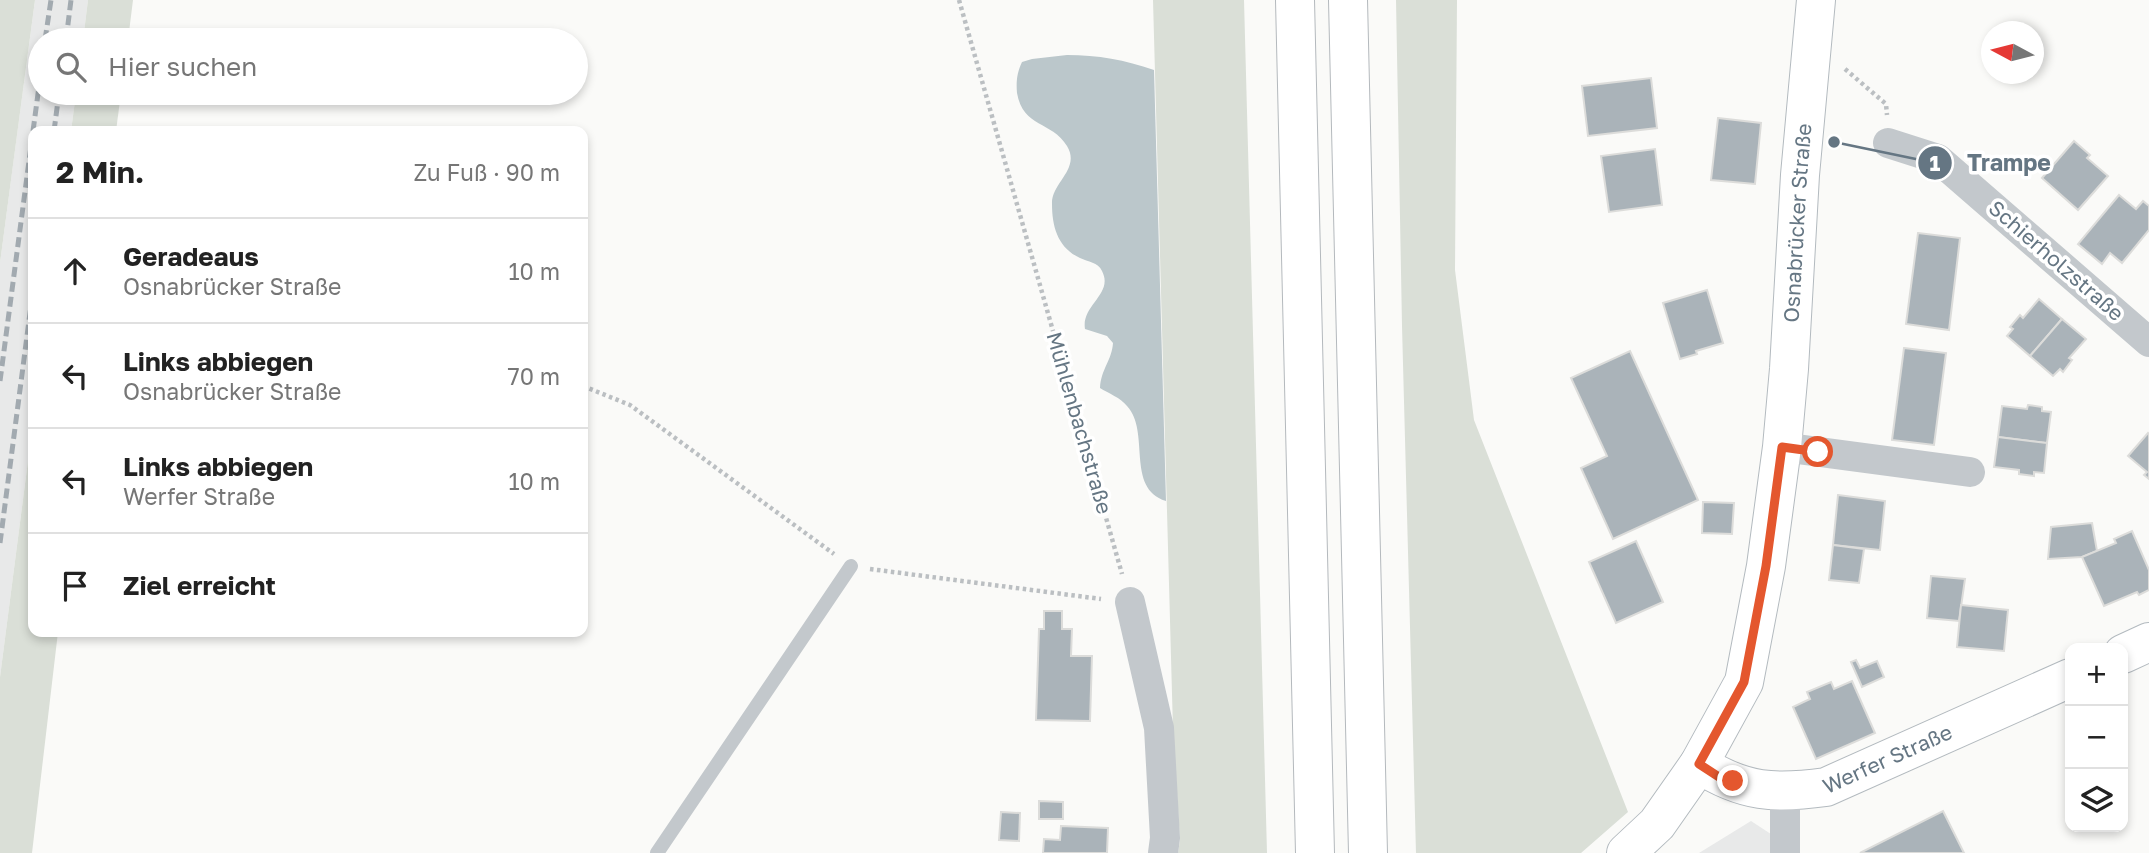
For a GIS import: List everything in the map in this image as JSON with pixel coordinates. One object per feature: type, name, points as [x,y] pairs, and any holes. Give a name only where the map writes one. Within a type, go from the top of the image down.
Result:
[{"type":"main road","points":[[1295,0],[1315,853]]},
{"type":"main road","points":[[1348,0],[1368,853]]},
{"type":"main road","name":"Osnabrücker Straße","points":[[1626,853],[1657,824],[1699,764],[1744,682],[1766,566],[1782,447],[1800,175],[1816,0]]},
{"type":"main road","points":[[2128,652],[2149,642]]},
{"type":"main road","name":"Werfer Straße","points":[[1699,764],[1719,777],[1766,790],[1785,792],[1826,787],[2065,680]]},
{"type":"street","name":"Schierholzstraße","points":[[1888,144],[1938,159],[2149,342]]},
{"type":"street","points":[[1782,447],[1970,472]]},
{"type":"street","points":[[1130,602],[1159,728],[1165,838],[1163,853]]},
{"type":"street","points":[[1785,792],[1785,853]]},
{"type":"lane","points":[[657,853],[851,566]]},
{"type":"path","name":"Mühlenbachstraße","points":[[959,0],[1130,602]]},
{"type":"path","points":[[1811,61],[1838,63],[1886,104],[1888,144]]},
{"type":"path","points":[[588,388],[630,405],[851,566],[1130,602]]},
{"type":"shaded area","points":[[0,0],[35,0],[31,28],[28,28],[28,53],[0,263]]},
{"type":"shaded area","points":[[35,0],[88,0],[84,28],[31,28]]},
{"type":"shaded area","points":[[88,0],[133,0],[130,28],[84,28]]},
{"type":"shaded area","points":[[1153,0],[1244,0],[1267,853],[1178,853],[1180,840],[1173,730]]},
{"type":"shaded area","points":[[1396,0],[1457,0],[1455,270],[1474,420],[1628,812],[1581,853],[1416,853]]},
{"type":"shaded area","points":[[28,53],[28,105],[74,105],[72,126],[28,126],[28,461],[0,677],[0,263]]},
{"type":"shaded area","points":[[1067,55],[1111,59],[1154,70],[1166,501],[1154,494],[1146,484],[1134,417],[1124,403],[1100,388],[1113,343],[1107,336],[1085,329],[1085,321],[1104,286],[1102,271],[1095,264],[1066,249],[1055,229],[1053,196],[1068,169],[1070,154],[1061,138],[1025,113],[1017,93],[1017,77],[1022,62]]},
{"type":"shaded area","points":[[74,105],[119,105],[117,126],[72,126]]},
{"type":"shaded area","points":[[28,461],[28,637],[57,637],[32,853],[0,853],[0,677]]},
{"type":"shaded area","points":[[1751,821],[1777,838],[1777,853],[1699,853]]},
{"type":"building","points":[[1651,78],[1657,128],[1588,136],[1582,86]]},
{"type":"building","points":[[1718,118],[1761,123],[1755,184],[1711,180]]},
{"type":"building","points":[[2074,141],[2090,155],[2087,158],[2108,176],[2078,210],[2042,178]]},
{"type":"building","points":[[1655,149],[1662,205],[1609,212],[1601,156]]},
{"type":"building","points":[[2119,195],[2136,209],[2143,201],[2149,206],[2149,230],[2122,263],[2110,253],[2102,264],[2078,244]]},
{"type":"building","points":[[1918,233],[1960,238],[1949,330],[1906,324]]},
{"type":"building","points":[[1707,290],[1723,343],[1680,359],[1663,303]]},
{"type":"building","points":[[2039,299],[2062,319],[2030,356],[2007,336],[2013,329],[2010,327],[2020,315],[2023,318]]},
{"type":"building","points":[[2062,319],[2086,339],[2069,358],[2072,360],[2063,372],[2060,369],[2053,376],[2030,356]]},
{"type":"building","points":[[1904,348],[1946,353],[1934,445],[1892,440]]},
{"type":"building","points":[[1630,351],[1698,500],[1613,539],[1581,468],[1607,456],[1571,378]]},
{"type":"building","points":[[2028,405],[2042,407],[2042,411],[2051,412],[2047,443],[1998,437],[2002,406],[2027,409]]},
{"type":"building","points":[[2148,433],[2149,479],[2144,475],[2147,472],[2128,456]]},
{"type":"building","points":[[1998,437],[2047,443],[2044,473],[2034,472],[2034,476],[2019,474],[2019,470],[1994,467]]},
{"type":"building","points":[[1838,495],[1885,501],[1880,550],[1833,545]]},
{"type":"building","points":[[1703,502],[1734,503],[1732,534],[1702,533]]},
{"type":"building","points":[[2092,523],[2097,551],[2082,557],[2048,559],[2051,527]]},
{"type":"building","points":[[2132,531],[2149,570],[2149,590],[2139,595],[2137,592],[2104,606],[2082,557],[2116,543],[2114,539]]},
{"type":"building","points":[[1636,541],[1663,602],[1616,623],[1589,562]]},
{"type":"building","points":[[1833,545],[1864,549],[1859,583],[1829,580]]},
{"type":"building","points":[[1931,576],[1965,579],[1959,621],[1927,618]]},
{"type":"building","points":[[1961,605],[2008,610],[2004,651],[1957,647]]},
{"type":"building","points":[[1044,611],[1062,611],[1062,629],[1072,629],[1071,656],[1092,656],[1090,721],[1036,720],[1039,629],[1044,629]]},
{"type":"building","points":[[1856,660],[1860,668],[1877,661],[1884,677],[1862,687],[1851,662]]},
{"type":"building","points":[[1852,681],[1875,733],[1816,759],[1793,707],[1810,699],[1807,692],[1831,682],[1834,689]]},
{"type":"building","points":[[1039,801],[1063,802],[1063,819],[1039,819]]},
{"type":"building","points":[[1943,811],[1964,853],[1860,853]]},
{"type":"building","points":[[1001,812],[1020,813],[1019,841],[999,840]]},
{"type":"building","points":[[1061,826],[1108,828],[1107,853],[1043,853],[1044,839],[1060,840]]},
{"type":"railway","points":[[47,28],[51,0]]},
{"type":"railway","points":[[68,28],[71,0]]},
{"type":"railway","points":[[34,126],[36,105]]},
{"type":"railway","points":[[55,126],[57,105]]},
{"type":"railway","points":[[0,381],[28,169]]},
{"type":"railway","points":[[0,543],[28,328]]},
{"type":"place","name":"Trampe","points":[[1834,142]]},
{"type":"route","points":[[1733,781],[1719,777],[1699,764],[1744,682],[1766,566],[1782,447],[1818,452]]}]
